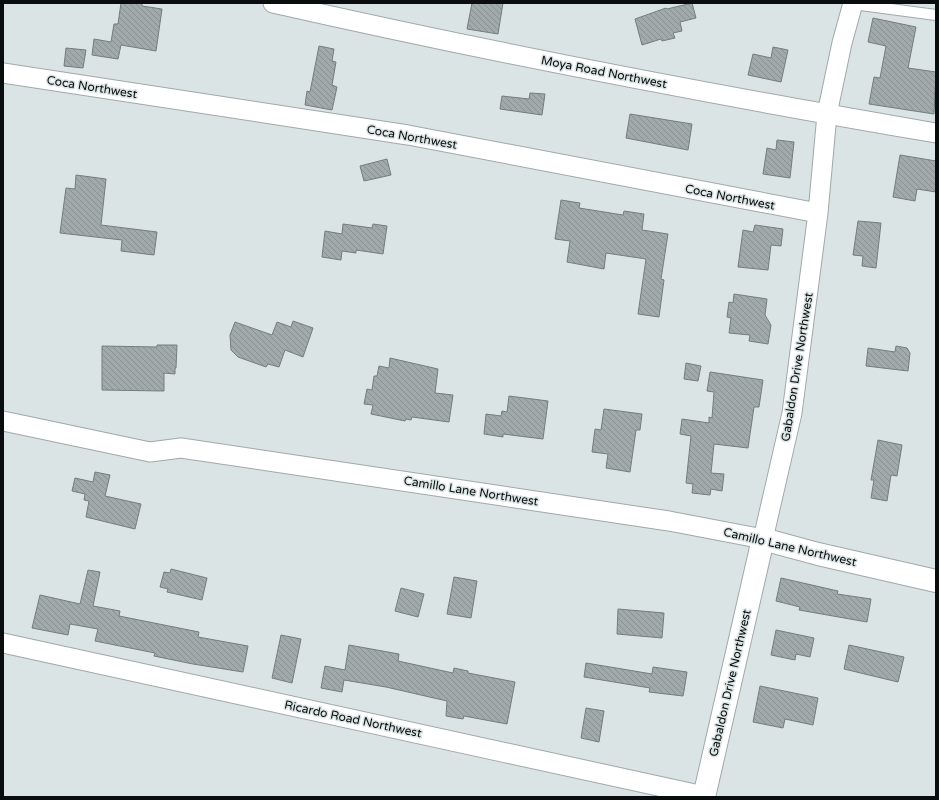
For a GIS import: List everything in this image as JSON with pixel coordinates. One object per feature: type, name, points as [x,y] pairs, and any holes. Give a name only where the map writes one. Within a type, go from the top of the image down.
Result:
[{"type":"street","name":"Moya Road Northwest","points":[[273,3],[412,35],[827,114],[936,133]]},
{"type":"street","name":"Gabaldon Drive Northwest","points":[[704,796],[792,413],[818,213],[827,114],[842,43],[853,3]]},
{"type":"street","name":"Coca Northwest","points":[[3,73],[408,135],[818,213]]},
{"type":"street","name":"Camillo Lane Northwest","points":[[3,421],[150,452],[181,448],[669,521],[763,539],[818,554],[936,580]]},
{"type":"street","name":"Ricardo Road Northwest","points":[[3,643],[704,796]]},
{"type":"lane","points":[[853,3],[936,15]]},
{"type":"building","points":[[121,3],[142,3],[142,6],[162,9],[156,51],[121,45],[118,59],[92,55],[94,39],[111,42],[114,24],[118,24]]},
{"type":"building","points":[[472,3],[503,3],[498,34],[467,29]]},
{"type":"building","points":[[692,3],[696,18],[680,22],[682,31],[673,33],[675,38],[662,41],[661,39],[642,45],[635,19],[666,8]]},
{"type":"building","points":[[873,18],[916,27],[908,68],[936,72],[934,114],[869,104],[874,77],[880,78],[886,46],[868,42]]},
{"type":"building","points":[[319,46],[334,49],[332,61],[336,62],[332,85],[337,87],[332,110],[305,105],[307,91],[310,92]]},
{"type":"building","points":[[773,47],[788,50],[781,82],[748,75],[753,54],[771,58]]},
{"type":"building","points":[[66,48],[86,50],[83,68],[64,66]]},
{"type":"building","points":[[530,93],[545,94],[542,115],[500,109],[502,96],[529,99]]},
{"type":"building","points":[[630,114],[692,124],[688,150],[626,138]]},
{"type":"building","points":[[777,140],[794,142],[790,178],[763,174],[767,148],[776,150]]},
{"type":"building","points":[[900,155],[936,161],[936,192],[917,189],[915,201],[893,197]]},
{"type":"building","points":[[387,159],[391,175],[364,181],[360,166]]},
{"type":"building","points":[[76,175],[106,179],[101,225],[157,232],[154,255],[121,251],[122,240],[60,233],[66,188],[75,189]]},
{"type":"building","points":[[561,200],[580,203],[579,208],[623,215],[624,211],[644,214],[642,230],[668,234],[661,279],[664,280],[659,317],[638,314],[646,259],[606,253],[604,269],[567,262],[570,241],[555,239]]},
{"type":"building","points":[[858,221],[881,223],[876,268],[862,266],[863,256],[853,255]]},
{"type":"building","points":[[343,224],[372,228],[373,224],[387,226],[383,254],[356,250],[356,253],[342,251],[341,260],[322,257],[325,231],[342,234]]},
{"type":"building","points":[[755,225],[783,229],[781,246],[771,245],[768,270],[738,267],[743,230],[753,232]]},
{"type":"building","points":[[734,294],[767,299],[765,315],[771,325],[768,344],[749,341],[750,335],[729,333],[731,318],[727,317],[729,302],[733,303]]},
{"type":"building","points":[[293,321],[313,328],[303,357],[285,350],[279,367],[268,364],[266,367],[238,357],[231,350],[230,335],[235,322],[272,335],[277,322],[291,327]]},
{"type":"building","points":[[157,345],[177,345],[175,374],[164,373],[164,391],[102,390],[102,346],[157,347]]},
{"type":"building","points":[[896,346],[907,348],[910,353],[908,371],[866,366],[868,348],[895,352]]},
{"type":"building","points":[[390,358],[438,369],[435,393],[453,395],[449,422],[412,417],[411,420],[406,419],[405,421],[371,414],[373,405],[364,404],[367,389],[372,390],[374,376],[377,376],[379,366],[389,368]]},
{"type":"building","points":[[686,363],[701,366],[698,381],[684,379]]},
{"type":"building","points":[[710,372],[763,380],[759,407],[754,407],[748,448],[714,444],[711,473],[724,474],[722,491],[711,489],[710,495],[692,493],[693,484],[686,483],[691,436],[680,434],[682,419],[709,423],[709,417],[712,418],[714,392],[707,391]]},
{"type":"building","points":[[509,396],[548,401],[543,439],[503,434],[503,437],[484,434],[486,414],[501,416],[502,411],[507,412]]},
{"type":"building","points":[[604,409],[642,414],[640,430],[636,430],[630,472],[606,468],[608,454],[592,452],[595,429],[601,430]]},
{"type":"building","points":[[878,440],[902,445],[897,476],[891,475],[887,501],[871,498],[874,480],[871,480]]},
{"type":"building","points":[[95,472],[110,475],[105,496],[141,504],[135,529],[86,517],[89,501],[84,500],[85,494],[72,491],[75,478],[93,482]]},
{"type":"building","points":[[171,569],[207,578],[202,600],[167,592],[168,589],[160,587],[164,572],[170,573]]},
{"type":"building","points":[[88,570],[100,572],[93,606],[120,611],[119,616],[199,632],[198,637],[248,646],[243,672],[154,656],[155,653],[95,641],[98,629],[70,624],[68,635],[32,628],[40,595],[80,604]]},
{"type":"building","points":[[454,577],[477,581],[471,618],[447,614]]},
{"type":"building","points":[[781,578],[838,591],[837,594],[871,599],[867,622],[799,610],[800,607],[776,601]]},
{"type":"building","points":[[401,588],[424,594],[418,617],[395,611]]},
{"type":"building","points":[[618,609],[664,613],[662,638],[617,634]]},
{"type":"building","points":[[776,630],[814,638],[810,657],[796,654],[795,660],[771,655]]},
{"type":"building","points":[[281,635],[301,639],[292,683],[272,678]]},
{"type":"building","points":[[349,645],[399,654],[398,661],[453,673],[454,668],[468,671],[468,673],[515,682],[507,724],[464,716],[463,719],[446,716],[447,701],[386,687],[344,680],[342,692],[321,688],[325,666],[345,670]]},
{"type":"building","points":[[849,645],[904,657],[898,682],[844,669]]},
{"type":"building","points":[[586,663],[652,674],[653,667],[687,672],[683,696],[649,692],[650,688],[584,677]]},
{"type":"building","points":[[760,686],[818,698],[813,725],[785,719],[783,728],[753,722]]},
{"type":"building","points":[[586,708],[604,711],[599,742],[581,738]]}]
